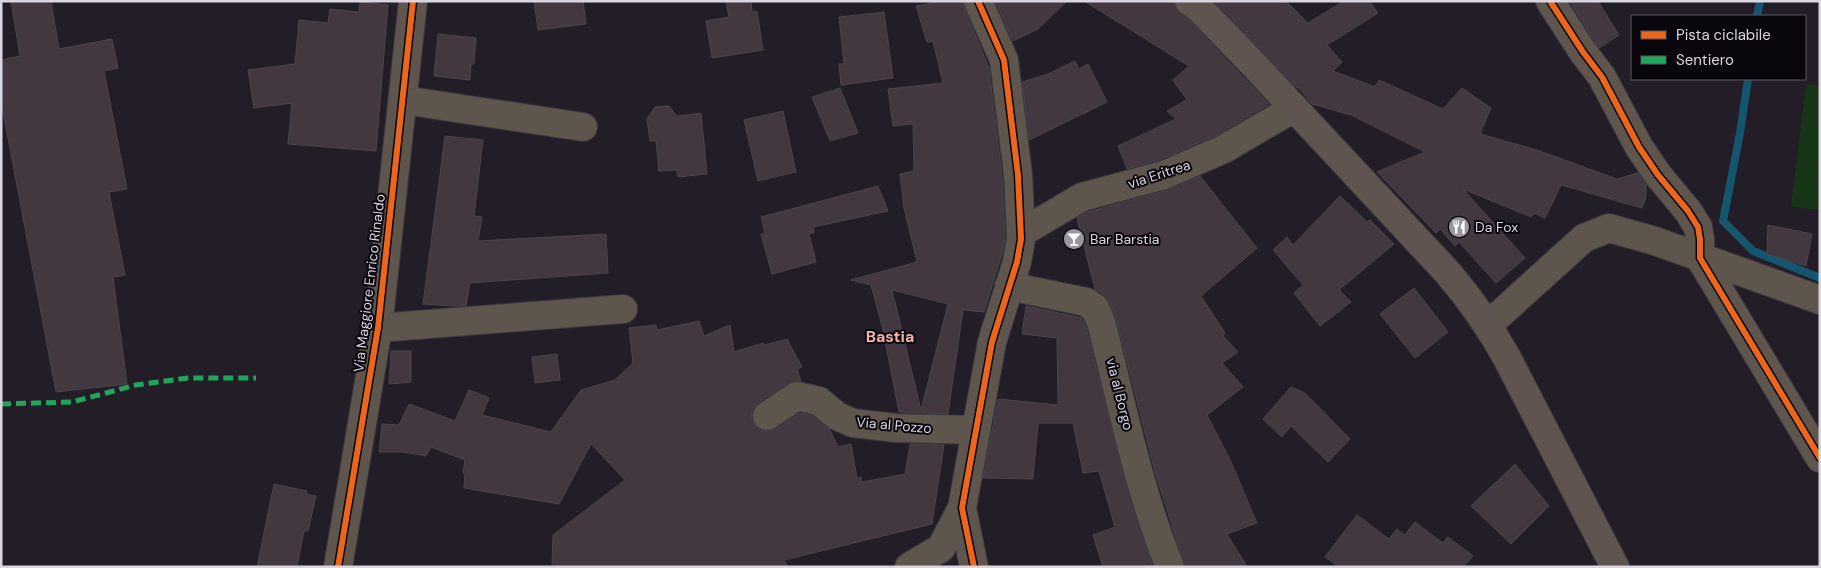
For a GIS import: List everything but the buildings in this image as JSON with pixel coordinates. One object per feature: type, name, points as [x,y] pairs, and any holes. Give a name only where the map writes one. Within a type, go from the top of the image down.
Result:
[{"type":"main road","points":[[1189,1],[1200,9],[1256,67],[1471,300],[1508,358],[1615,567]]},
{"type":"street","name":"Via Maggiore Enrico Rinaldo","points":[[338,567],[378,328],[413,1]]},
{"type":"street","points":[[909,567],[941,548],[962,508],[992,342],[1017,262],[1021,233],[1018,175],[1004,60],[978,1]]},
{"type":"street","points":[[1550,1],[1583,52],[1602,77],[1639,147],[1698,227],[1700,258],[1820,458]]},
{"type":"street","points":[[403,100],[583,127]]},
{"type":"street","name":"via Eritrea","points":[[1021,233],[1082,196],[1164,175],[1224,149],[1294,108]]},
{"type":"street","points":[[1488,325],[1584,238],[1609,228],[1655,241],[1820,300]]},
{"type":"street","name":"via al Borgo","points":[[1009,286],[1086,302],[1095,308],[1101,322],[1140,477],[1156,532],[1170,567]]},
{"type":"street","points":[[378,328],[623,309]]},
{"type":"street","name":"Via al Pozzo","points":[[767,416],[797,396],[819,401],[837,416],[852,423],[896,428],[975,430]]},
{"type":"street","points":[[962,508],[974,567]]},
{"type":"green space","points":[[1806,84],[1820,86],[1820,210],[1791,207]]},
{"type":"waterway","points":[[1757,15],[1760,1]]},
{"type":"waterway","points":[[1748,80],[1723,221],[1753,251],[1820,278]]},
{"type":"marked path","points":[[1,404],[72,402],[136,385],[188,378],[256,378]]},
{"type":"cycle path","points":[[338,567],[378,328],[413,1]]},
{"type":"cycle path","points":[[974,567],[962,508],[992,342],[1017,262],[1021,239],[1018,175],[1004,60],[978,1]]},
{"type":"cycle path","points":[[1550,1],[1583,52],[1602,77],[1639,147],[1698,227],[1700,258],[1820,458]]},
{"type":"place","name":"Da Fox","points":[[1459,227]]},
{"type":"place","name":"Bar Barstia","points":[[1074,239]]},
{"type":"district","name":"Bastia","points":[[890,336]]}]
